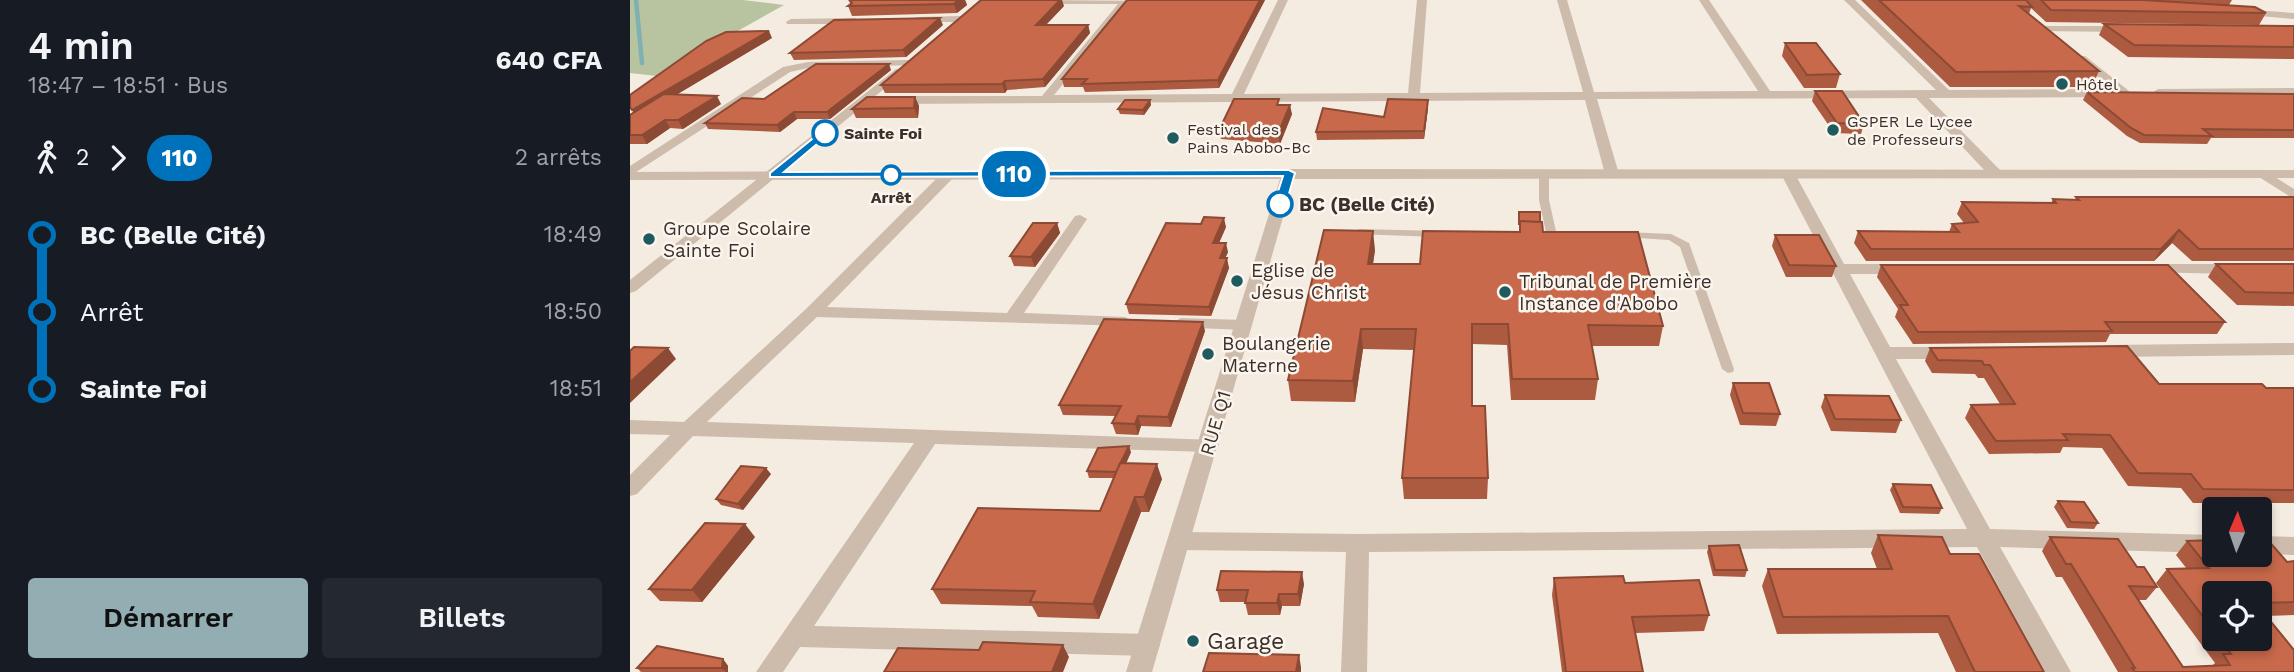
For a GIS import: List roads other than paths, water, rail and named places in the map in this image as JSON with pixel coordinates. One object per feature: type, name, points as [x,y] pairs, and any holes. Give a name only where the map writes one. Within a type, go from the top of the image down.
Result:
[{"type":"street","points":[[1237,98],[1283,0]]},
{"type":"street","points":[[1414,98],[1422,0]]},
{"type":"street","points":[[1562,0],[1612,174]]},
{"type":"street","points":[[1704,0],[1766,95]]},
{"type":"street","points":[[1849,0],[1945,93]]},
{"type":"street","points":[[1034,1],[1164,1]]},
{"type":"street","points":[[1045,99],[1126,1]]},
{"type":"street","points":[[940,37],[970,10]]},
{"type":"street","points":[[2231,11],[2294,16]]},
{"type":"street","points":[[908,20],[960,19]]},
{"type":"street","points":[[2034,19],[2064,45]]},
{"type":"street","points":[[791,22],[869,21]]},
{"type":"street","points":[[2043,29],[2136,29]]},
{"type":"street","points":[[2074,53],[2138,93]]},
{"type":"street","points":[[630,288],[867,100],[919,54]]},
{"type":"street","points":[[630,174],[787,69],[808,65],[909,63]]},
{"type":"street","points":[[867,100],[2294,92]]},
{"type":"street","points":[[1919,94],[1995,173]]},
{"type":"street","name":"RUE Q1","points":[[1139,672],[1289,173]]},
{"type":"street","points":[[630,174],[2294,174]]},
{"type":"street","points":[[630,488],[687,430],[813,312],[948,174]]},
{"type":"street","points":[[1788,174],[2058,672]]},
{"type":"street","points":[[2263,174],[2294,195]]},
{"type":"street","points":[[1012,318],[1080,219]]},
{"type":"street","points":[[1839,269],[1922,269]]},
{"type":"street","points":[[2129,269],[2253,269]]},
{"type":"street","points":[[813,312],[1243,326]]},
{"type":"street","points":[[2089,351],[2294,349]]},
{"type":"street","points":[[1883,353],[1966,352]]},
{"type":"street","points":[[630,428],[1209,444]]},
{"type":"street","points":[[769,672],[930,435]]},
{"type":"street","points":[[1179,541],[1359,543],[1983,538],[2202,544]]},
{"type":"street","points":[[1354,672],[1359,543]]},
{"type":"street","points":[[2272,545],[2294,546]]},
{"type":"street","points":[[794,636],[1148,645]]},
{"type":"lane","points":[[1524,235],[1558,235],[1544,200],[1544,174]]},
{"type":"lane","points":[[1347,232],[1456,234]]},
{"type":"lane","points":[[1612,235],[1671,237],[1685,245],[1728,369]]},
{"type":"waterway","points":[[636,0],[642,63]]},
{"type":"place","name":"Hôtel","points":[[2062,84]]},
{"type":"place","name":"GSPER Le Lycee de Professeurs","points":[[1833,130]]},
{"type":"place","name":"Sainte Foi","points":[[825,133]]},
{"type":"place","name":"Festival des Pains Abobo-Bc","points":[[1173,138]]},
{"type":"place","name":"Arrêt","points":[[891,175]]},
{"type":"place","name":"BC (Belle Cité)","points":[[1280,204]]},
{"type":"place","name":"Groupe Scolaire Sainte Foi","points":[[649,239]]},
{"type":"place","name":"Eglise de Jésus Christ","points":[[1237,281]]},
{"type":"place","name":"Tribunal de Première Instance d'Abobo","points":[[1505,292]]},
{"type":"place","name":"Boulangerie Materne","points":[[1208,354]]},
{"type":"place","name":"Garage","points":[[1193,641]]}]
